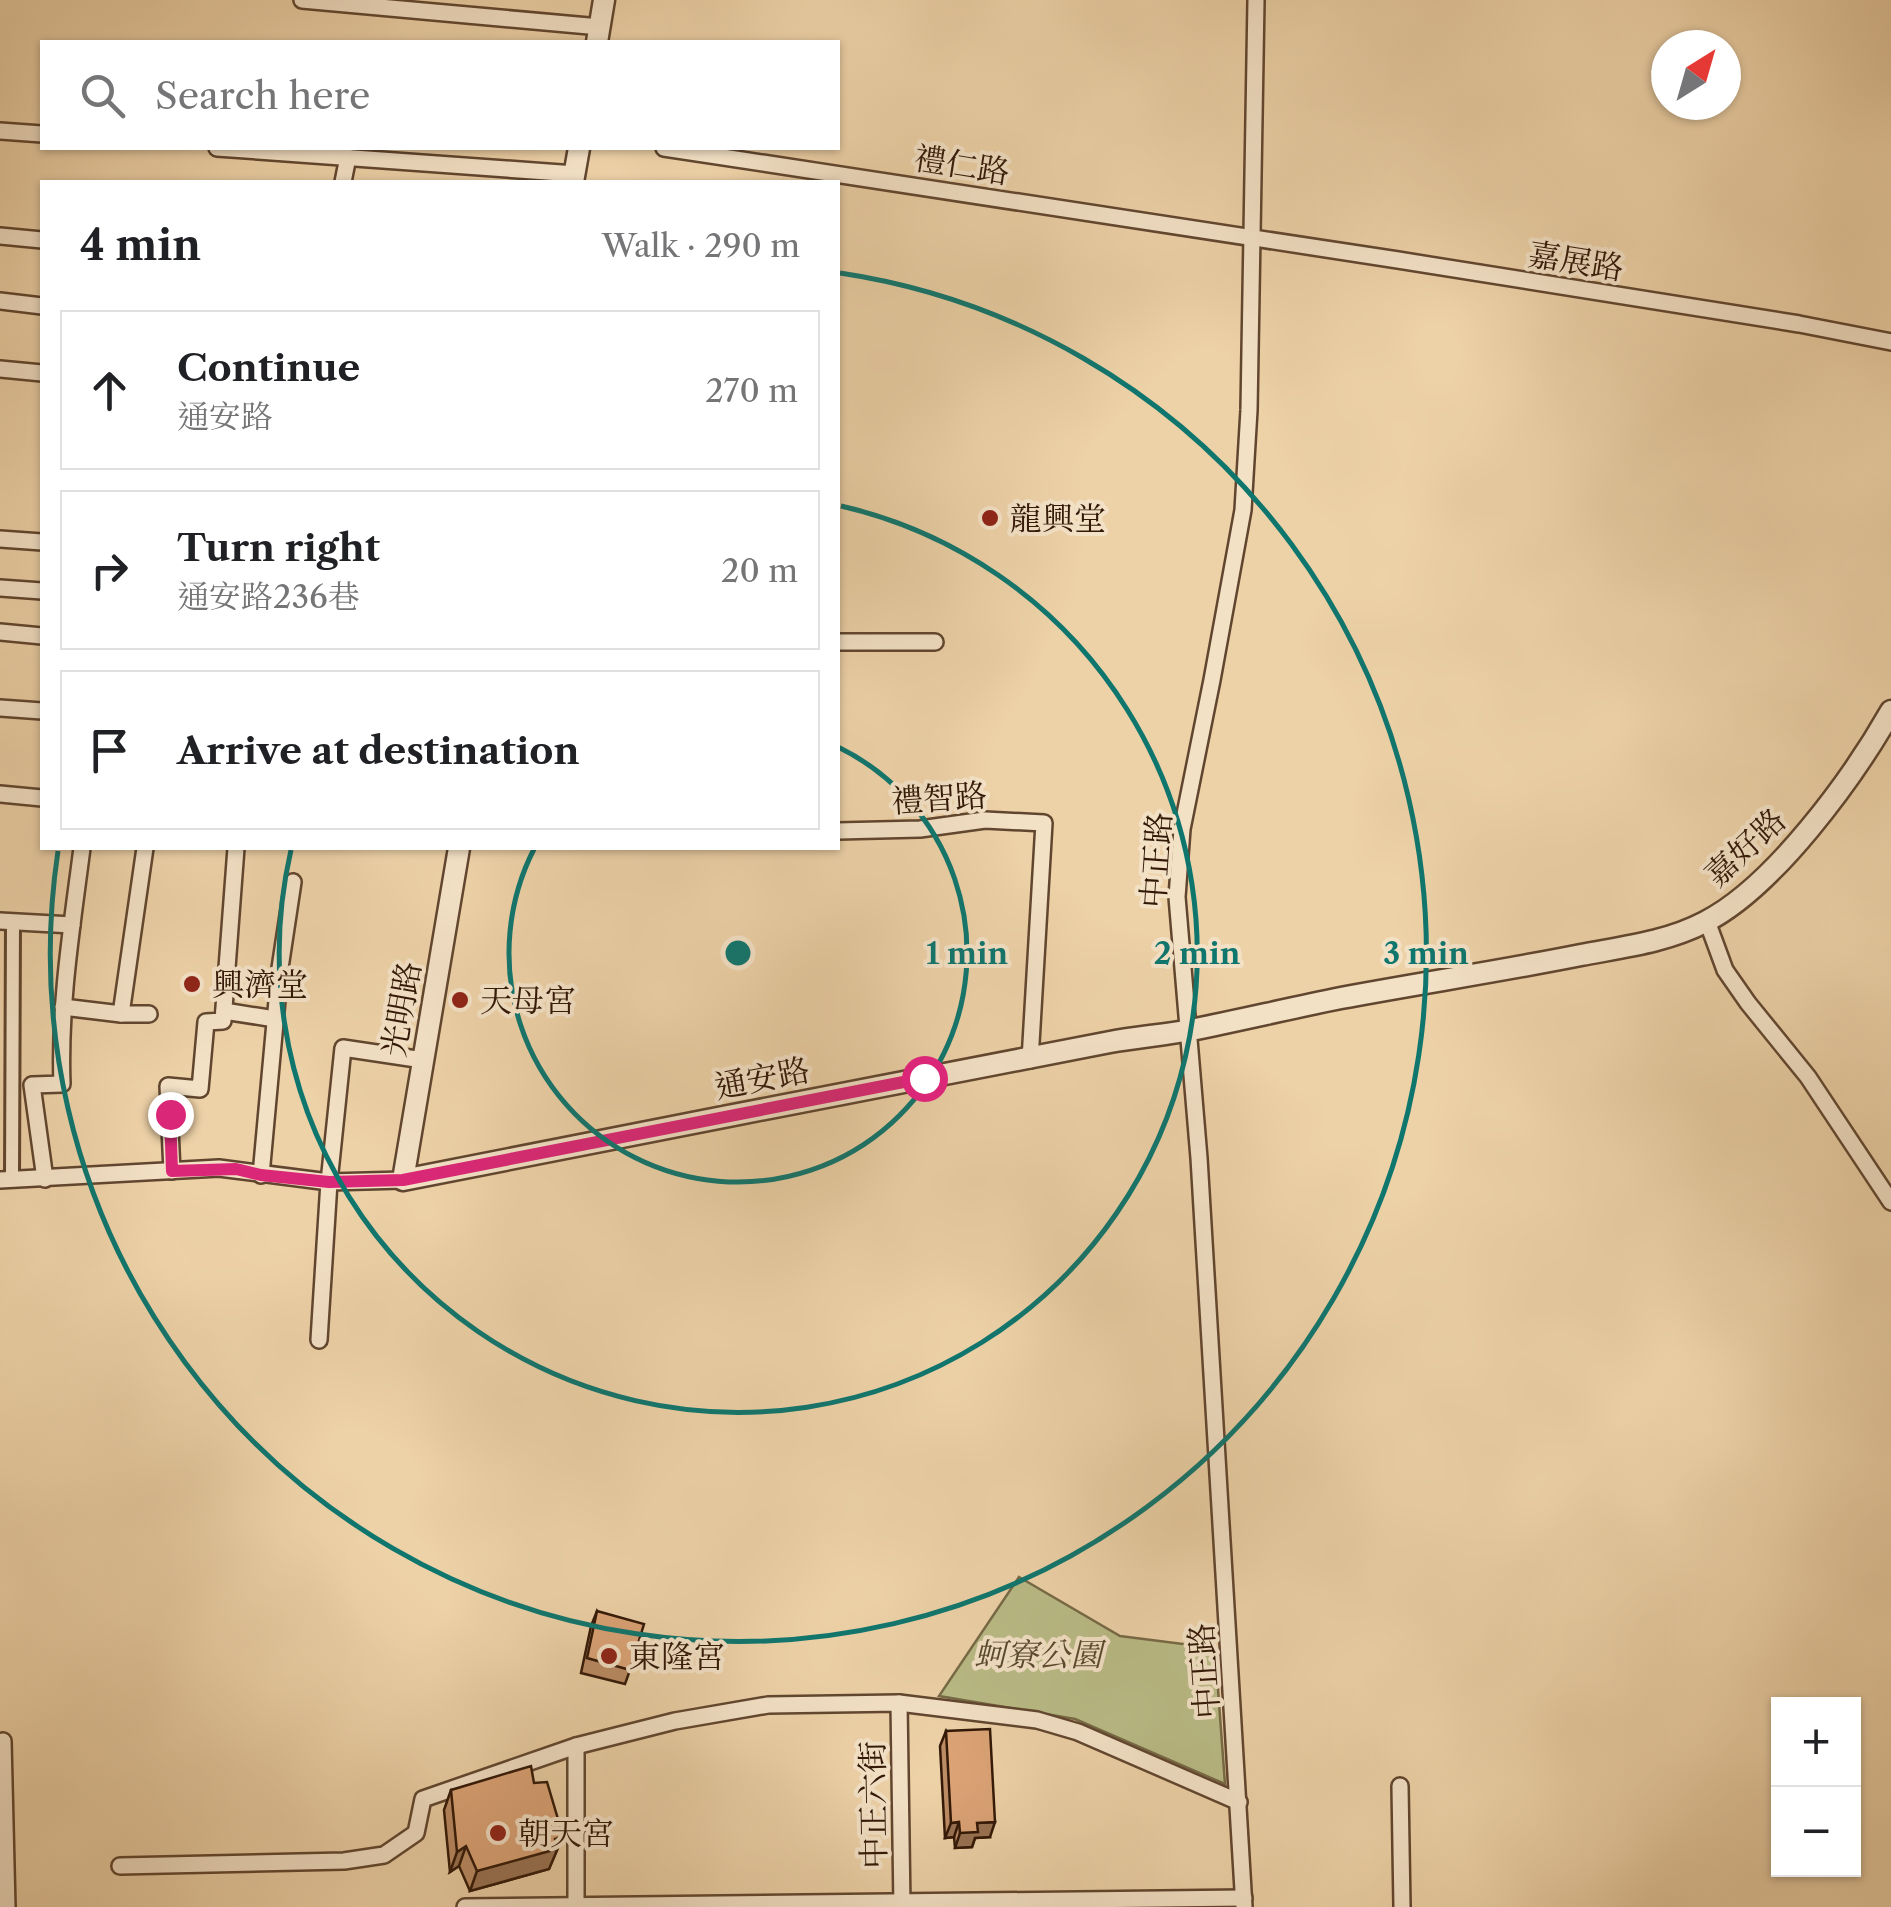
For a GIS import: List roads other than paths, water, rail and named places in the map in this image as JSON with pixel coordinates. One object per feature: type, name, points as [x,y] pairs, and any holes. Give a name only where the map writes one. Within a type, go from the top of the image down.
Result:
[{"type":"street","points":[[302,0],[598,35],[604,0]]},
{"type":"street","name":"中正路","points":[[1244,1902],[1199,1158],[1177,897],[1182,829],[1243,510],[1249,410],[1256,0]]},
{"type":"street","points":[[0,131],[40,134]]},
{"type":"street","points":[[243,150],[574,178],[579,150]]},
{"type":"street","name":"禮仁路","points":[[677,150],[1252,238]]},
{"type":"street","points":[[343,180],[348,158]]},
{"type":"street","points":[[0,236],[40,240]]},
{"type":"street","name":"嘉展路","points":[[1252,238],[1732,313],[1891,342]]},
{"type":"street","points":[[0,301],[40,306]]},
{"type":"street","points":[[0,369],[40,373]]},
{"type":"street","points":[[0,539],[40,542]]},
{"type":"street","points":[[0,588],[40,591]]},
{"type":"street","points":[[0,632],[40,636]]},
{"type":"street","points":[[840,642],[936,642]]},
{"type":"street","points":[[0,708],[40,711]]},
{"type":"street","name":"嘉好路","points":[[1530,965],[1665,938],[1707,921],[1761,883],[1812,825],[1891,712]]},
{"type":"street","points":[[0,794],[40,798]]},
{"type":"street","name":"禮智路","points":[[840,832],[920,829],[985,820],[1044,823],[1030,1060]]},
{"type":"street","points":[[44,1178],[32,1086],[62,1084],[60,1040],[82,850]]},
{"type":"street","points":[[121,1014],[145,850]]},
{"type":"street","points":[[172,1171],[168,1086],[200,1089],[206,1022],[223,1022],[236,850]]},
{"type":"street","name":"光明路","points":[[403,1180],[459,850]]},
{"type":"street","points":[[261,1175],[280,968],[293,882]]},
{"type":"street","points":[[1707,921],[1725,970],[1808,1077],[1891,1202]]},
{"type":"street","points":[[6,1180],[6,922],[72,925]]},
{"type":"street","name":"通安路","points":[[6,1180],[219,1168],[329,1182],[403,1180],[1530,965]]},
{"type":"street","points":[[64,1007],[149,1014]]},
{"type":"street","points":[[224,1011],[275,1019]]},
{"type":"street","points":[[318,1340],[343,1048],[423,1060]]},
{"type":"street","points":[[120,1866],[344,1860],[384,1855],[416,1833],[423,1800],[576,1746],[676,1721],[768,1705],[899,1702],[1036,1720],[1078,1732],[1239,1802]]},
{"type":"street","name":"中正六街","points":[[899,1702],[902,1904]]},
{"type":"street","points":[[4,1741],[7,1907]]},
{"type":"street","points":[[576,1746],[576,1906]]},
{"type":"street","points":[[1400,1786],[1402,1907]]},
{"type":"street","points":[[465,1907],[1244,1902]]},
{"type":"place","name":"龍興堂","points":[[990,518]]},
{"type":"place","name":"興濟堂","points":[[192,984]]},
{"type":"place","name":"天母宮","points":[[460,1000]]},
{"type":"place","name":"東隆宮","points":[[609,1656]]},
{"type":"place","name":"朝天宮","points":[[498,1833]]},
{"type":"park label","name":"蚵寮公園","points":[[1038,1654]]}]
